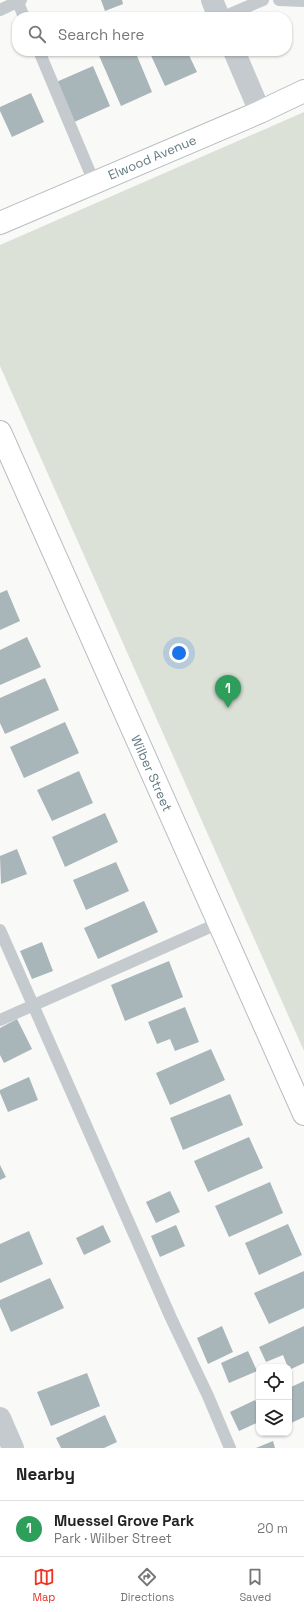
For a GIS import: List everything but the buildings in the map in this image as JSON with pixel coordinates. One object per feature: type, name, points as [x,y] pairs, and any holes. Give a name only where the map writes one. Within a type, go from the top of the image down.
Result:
[{"type":"street","points":[[212,0],[217,12]]},
{"type":"street","points":[[236,56],[260,112]]},
{"type":"street","name":"Elwood Avenue","points":[[0,223],[260,112],[304,91]]},
{"type":"street","name":"Wilber Street","points":[[0,432],[304,1114]]},
{"type":"street","points":[[0,1418],[13,1448]]},
{"type":"lane","points":[[0,10],[18,0],[22,12]]},
{"type":"lane","points":[[235,12],[263,0]]},
{"type":"lane","points":[[279,0],[304,1]]},
{"type":"lane","points":[[41,56],[94,182]]},
{"type":"lane","points":[[0,1020],[219,923]]},
{"type":"lane","points":[[0,930],[230,1448]]},
{"type":"shaded area","points":[[304,112],[304,1051],[0,366],[0,245]]},
{"type":"place","name":"Muessel Grove Park","points":[[228,708]]}]
